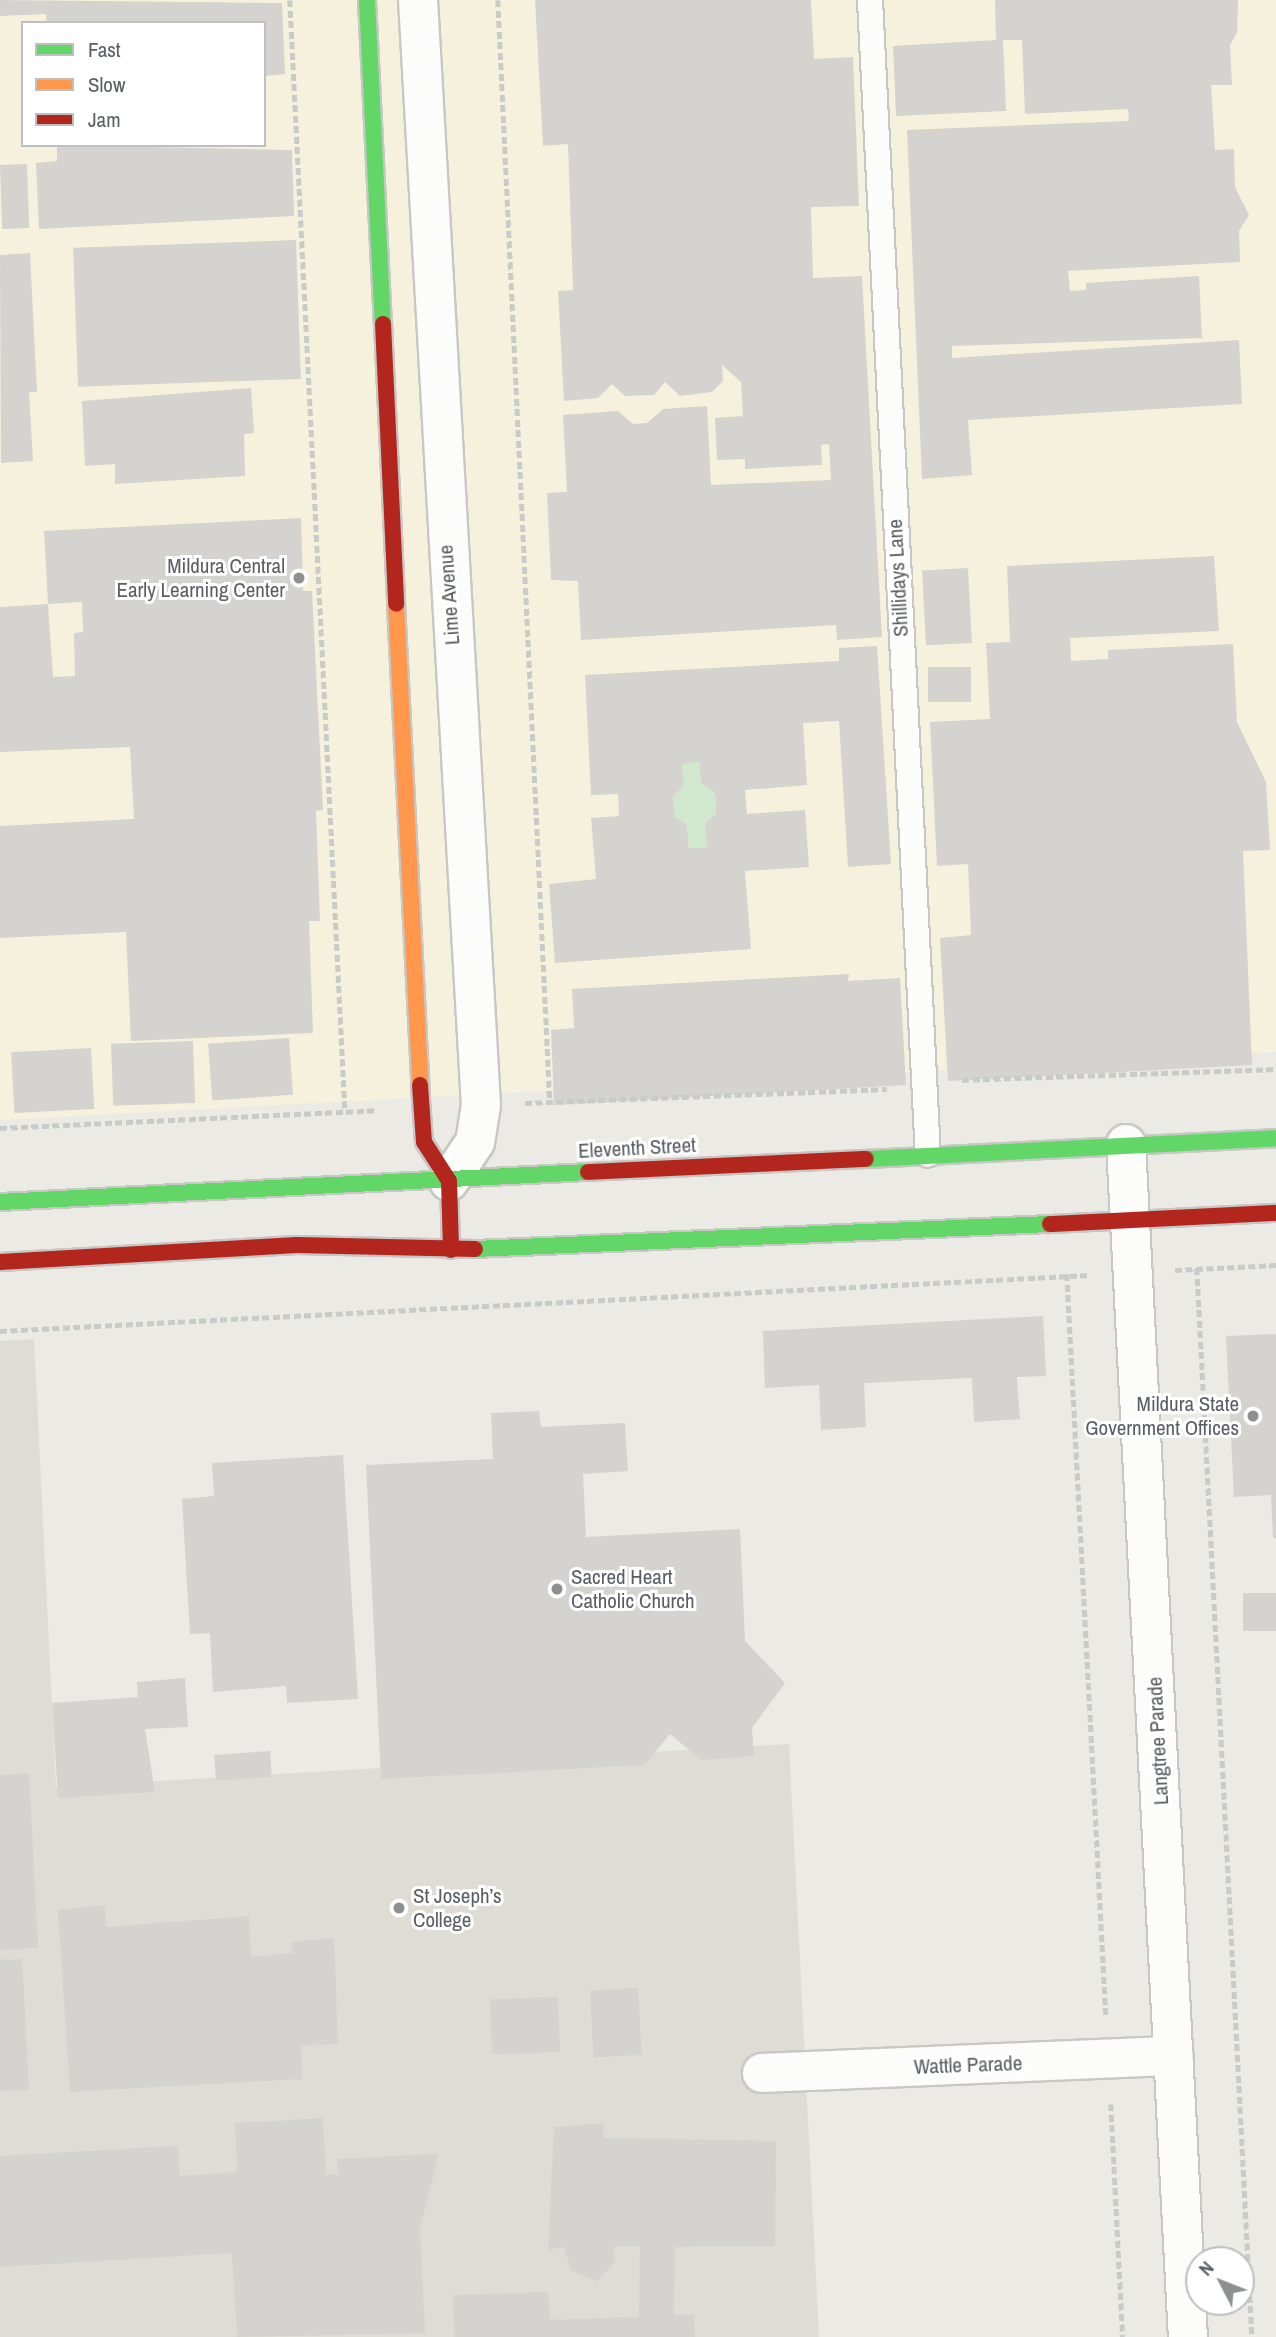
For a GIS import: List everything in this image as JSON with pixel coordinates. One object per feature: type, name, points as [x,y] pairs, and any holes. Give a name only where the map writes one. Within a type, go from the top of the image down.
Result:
[{"type":"main road","points":[[367,0],[421,1108],[424,1142],[449,1181],[451,1250]]},
{"type":"main road","name":"Eleventh Street","points":[[0,1202],[1276,1138]]},
{"type":"main road","points":[[0,1262],[297,1245],[451,1250],[1276,1213]]},
{"type":"street","name":"Lime Avenue","points":[[418,0],[481,1105],[475,1142],[449,1181]]},
{"type":"street","name":"Langtree Parade","points":[[1126,1144],[1188,2337]]},
{"type":"street","name":"Wattle Parade","points":[[762,2073],[1174,2056]]},
{"type":"lane","name":"Shillidays Lane","points":[[870,0],[928,1155]]},
{"type":"path","points":[[290,0],[345,1110]]},
{"type":"path","points":[[498,0],[550,1102]]},
{"type":"path","points":[[481,1105],[887,1089],[923,1082],[1276,1069]]},
{"type":"path","points":[[0,1128],[421,1108]]},
{"type":"path","points":[[0,1331],[1276,1265]]},
{"type":"path","points":[[1197,1268],[1252,2337]]},
{"type":"path","points":[[1067,1274],[1123,2337]]},
{"type":"shaded area","points":[[0,0],[1276,0],[1276,1052],[0,1120]]},
{"type":"shaded area","name":"St Joseph’s College","points":[[34,1339],[56,1787],[789,1744],[819,2337],[0,2337],[0,1341]]},
{"type":"green space","points":[[699,762],[701,783],[715,793],[716,813],[705,825],[707,847],[689,848],[687,825],[675,816],[673,797],[684,785],[682,764]]},
{"type":"building","points":[[0,0],[282,3],[285,74],[266,76],[266,21],[47,21],[46,14],[0,16]]},
{"type":"building","points":[[535,0],[811,0],[814,59],[853,57],[859,206],[811,207],[813,278],[862,276],[882,637],[837,640],[836,625],[581,640],[578,581],[551,580],[547,493],[567,492],[563,415],[618,411],[633,424],[647,423],[663,409],[707,406],[711,485],[831,480],[829,444],[821,445],[822,465],[745,469],[745,459],[717,460],[715,418],[743,416],[741,382],[722,365],[723,381],[712,392],[680,396],[665,382],[654,395],[625,396],[612,384],[598,398],[564,401],[558,291],[573,290],[568,144],[543,146]]},
{"type":"building","points":[[995,0],[1238,0],[1237,33],[1230,45],[1232,85],[1211,85],[1215,150],[1234,149],[1235,187],[1249,215],[1239,231],[1240,262],[1068,271],[1070,291],[1086,290],[1086,283],[1199,276],[1202,338],[952,346],[952,358],[1239,340],[1242,404],[968,420],[972,475],[922,479],[907,130],[1129,121],[1128,109],[1025,114],[1022,40],[1003,40],[1006,111],[896,116],[893,46],[996,40]]},
{"type":"building","points":[[57,147],[292,150],[294,216],[39,229],[36,163],[57,161]]},
{"type":"building","points":[[27,164],[29,228],[2,229],[0,165]]},
{"type":"building","points":[[296,240],[301,379],[78,387],[73,248]]},
{"type":"building","points":[[30,253],[37,392],[29,392],[33,461],[1,463],[0,255]]},
{"type":"building","points":[[251,388],[254,433],[244,434],[245,476],[115,484],[115,464],[85,466],[82,401]]},
{"type":"building","points":[[301,518],[303,591],[312,591],[323,810],[316,811],[320,921],[309,921],[313,1033],[131,1041],[126,932],[0,938],[0,826],[134,819],[130,747],[0,752],[0,607],[48,604],[44,531]],"holes":[[[82,602],[83,632],[74,633],[75,676],[53,677],[48,604]]]},
{"type":"building","points":[[1214,556],[1219,631],[1070,638],[1071,661],[1108,659],[1108,650],[1233,644],[1237,722],[1266,782],[1270,850],[1243,851],[1252,1065],[948,1081],[940,938],[971,935],[968,864],[937,866],[930,722],[990,719],[986,643],[1010,642],[1007,566]]},
{"type":"building","points":[[968,568],[972,643],[926,645],[922,570]]},
{"type":"building","points":[[877,646],[891,864],[848,867],[839,721],[803,723],[807,785],[745,790],[747,814],[805,810],[809,867],[745,871],[751,949],[555,963],[549,884],[596,879],[591,818],[619,816],[618,794],[591,795],[585,675],[839,661],[839,648]],"holes":[[[699,762],[701,783],[715,793],[716,813],[705,824],[707,847],[689,848],[687,825],[675,816],[673,797],[684,785],[682,764]]]},
{"type":"building","points":[[928,667],[971,667],[971,702],[928,702]]},
{"type":"building","points":[[849,974],[848,981],[900,978],[906,1085],[554,1105],[551,1030],[574,1028],[572,989]]},
{"type":"building","points":[[289,1038],[293,1095],[212,1101],[208,1044]]},
{"type":"building","points":[[193,1041],[195,1103],[113,1106],[111,1044]]},
{"type":"building","points":[[91,1048],[94,1109],[14,1113],[11,1052]]},
{"type":"building","points":[[1043,1316],[1046,1376],[1017,1377],[1020,1419],[974,1422],[972,1378],[864,1383],[866,1427],[821,1430],[819,1385],[765,1388],[763,1331]]},
{"type":"building","name":"Mildura State Government Offices","points":[[1276,1334],[1276,1538],[1273,1538],[1271,1495],[1234,1497],[1226,1336]]},
{"type":"building","name":"Sacred Heart Catholic Church","points":[[539,1411],[541,1427],[625,1423],[628,1471],[583,1474],[586,1537],[740,1529],[745,1641],[785,1683],[752,1728],[754,1756],[701,1760],[670,1734],[644,1765],[381,1779],[366,1465],[493,1459],[491,1413]]},
{"type":"building","points":[[343,1455],[358,1699],[287,1703],[286,1686],[213,1692],[210,1633],[190,1634],[182,1499],[214,1496],[212,1463]]},
{"type":"building","points":[[1243,1593],[1276,1593],[1276,1631],[1243,1631]]},
{"type":"building","points":[[185,1678],[188,1727],[145,1729],[155,1792],[58,1798],[52,1703],[138,1697],[137,1682]]},
{"type":"building","points":[[270,1751],[272,1777],[216,1781],[214,1755]]},
{"type":"building","points":[[29,1773],[38,1948],[0,1950],[0,1775]]},
{"type":"building","points":[[105,1905],[106,1927],[249,1916],[251,1957],[293,1953],[291,1942],[334,1938],[338,2044],[301,2045],[302,2079],[70,2092],[58,1910]]},
{"type":"building","points":[[22,1959],[29,2090],[0,2091],[0,1960]]},
{"type":"building","points":[[638,1988],[642,2055],[594,2057],[590,1991]]},
{"type":"building","points":[[558,1997],[560,2052],[492,2054],[490,1999]]},
{"type":"building","points":[[323,2118],[326,2175],[338,2174],[337,2159],[439,2154],[420,2229],[425,2333],[237,2337],[232,2253],[0,2267],[0,2156],[178,2146],[180,2176],[237,2172],[235,2123]]},
{"type":"building","points":[[603,2123],[604,2138],[776,2141],[775,2246],[675,2247],[674,2315],[694,2315],[695,2337],[454,2337],[453,2295],[548,2292],[550,2320],[639,2317],[640,2246],[613,2247],[615,2262],[597,2281],[571,2271],[564,2247],[548,2250],[554,2127]]},
{"type":"traffic: fast","points":[[367,0],[383,324]]},
{"type":"traffic: fast","points":[[866,1159],[1276,1138]]},
{"type":"traffic: fast","points":[[0,1202],[588,1172]]},
{"type":"traffic: fast","points":[[475,1249],[1050,1224]]},
{"type":"traffic: slow","points":[[396,604],[420,1085]]},
{"type":"traffic: jam","points":[[383,324],[396,604]]},
{"type":"traffic: jam","points":[[420,1085],[424,1142],[449,1181],[451,1250]]},
{"type":"traffic: jam","points":[[588,1172],[866,1159]]},
{"type":"traffic: jam","points":[[1050,1224],[1276,1213]]},
{"type":"traffic: jam","points":[[0,1262],[297,1245],[475,1249]]},
{"type":"place","name":"Mildura Central Early Learning Center","points":[[299,578]]},
{"type":"place","name":"Mildura State Government Offices","points":[[1253,1416]]},
{"type":"place","name":"Sacred Heart Catholic Church","points":[[557,1589]]},
{"type":"place","name":"St Joseph’s College","points":[[399,1908]]}]
